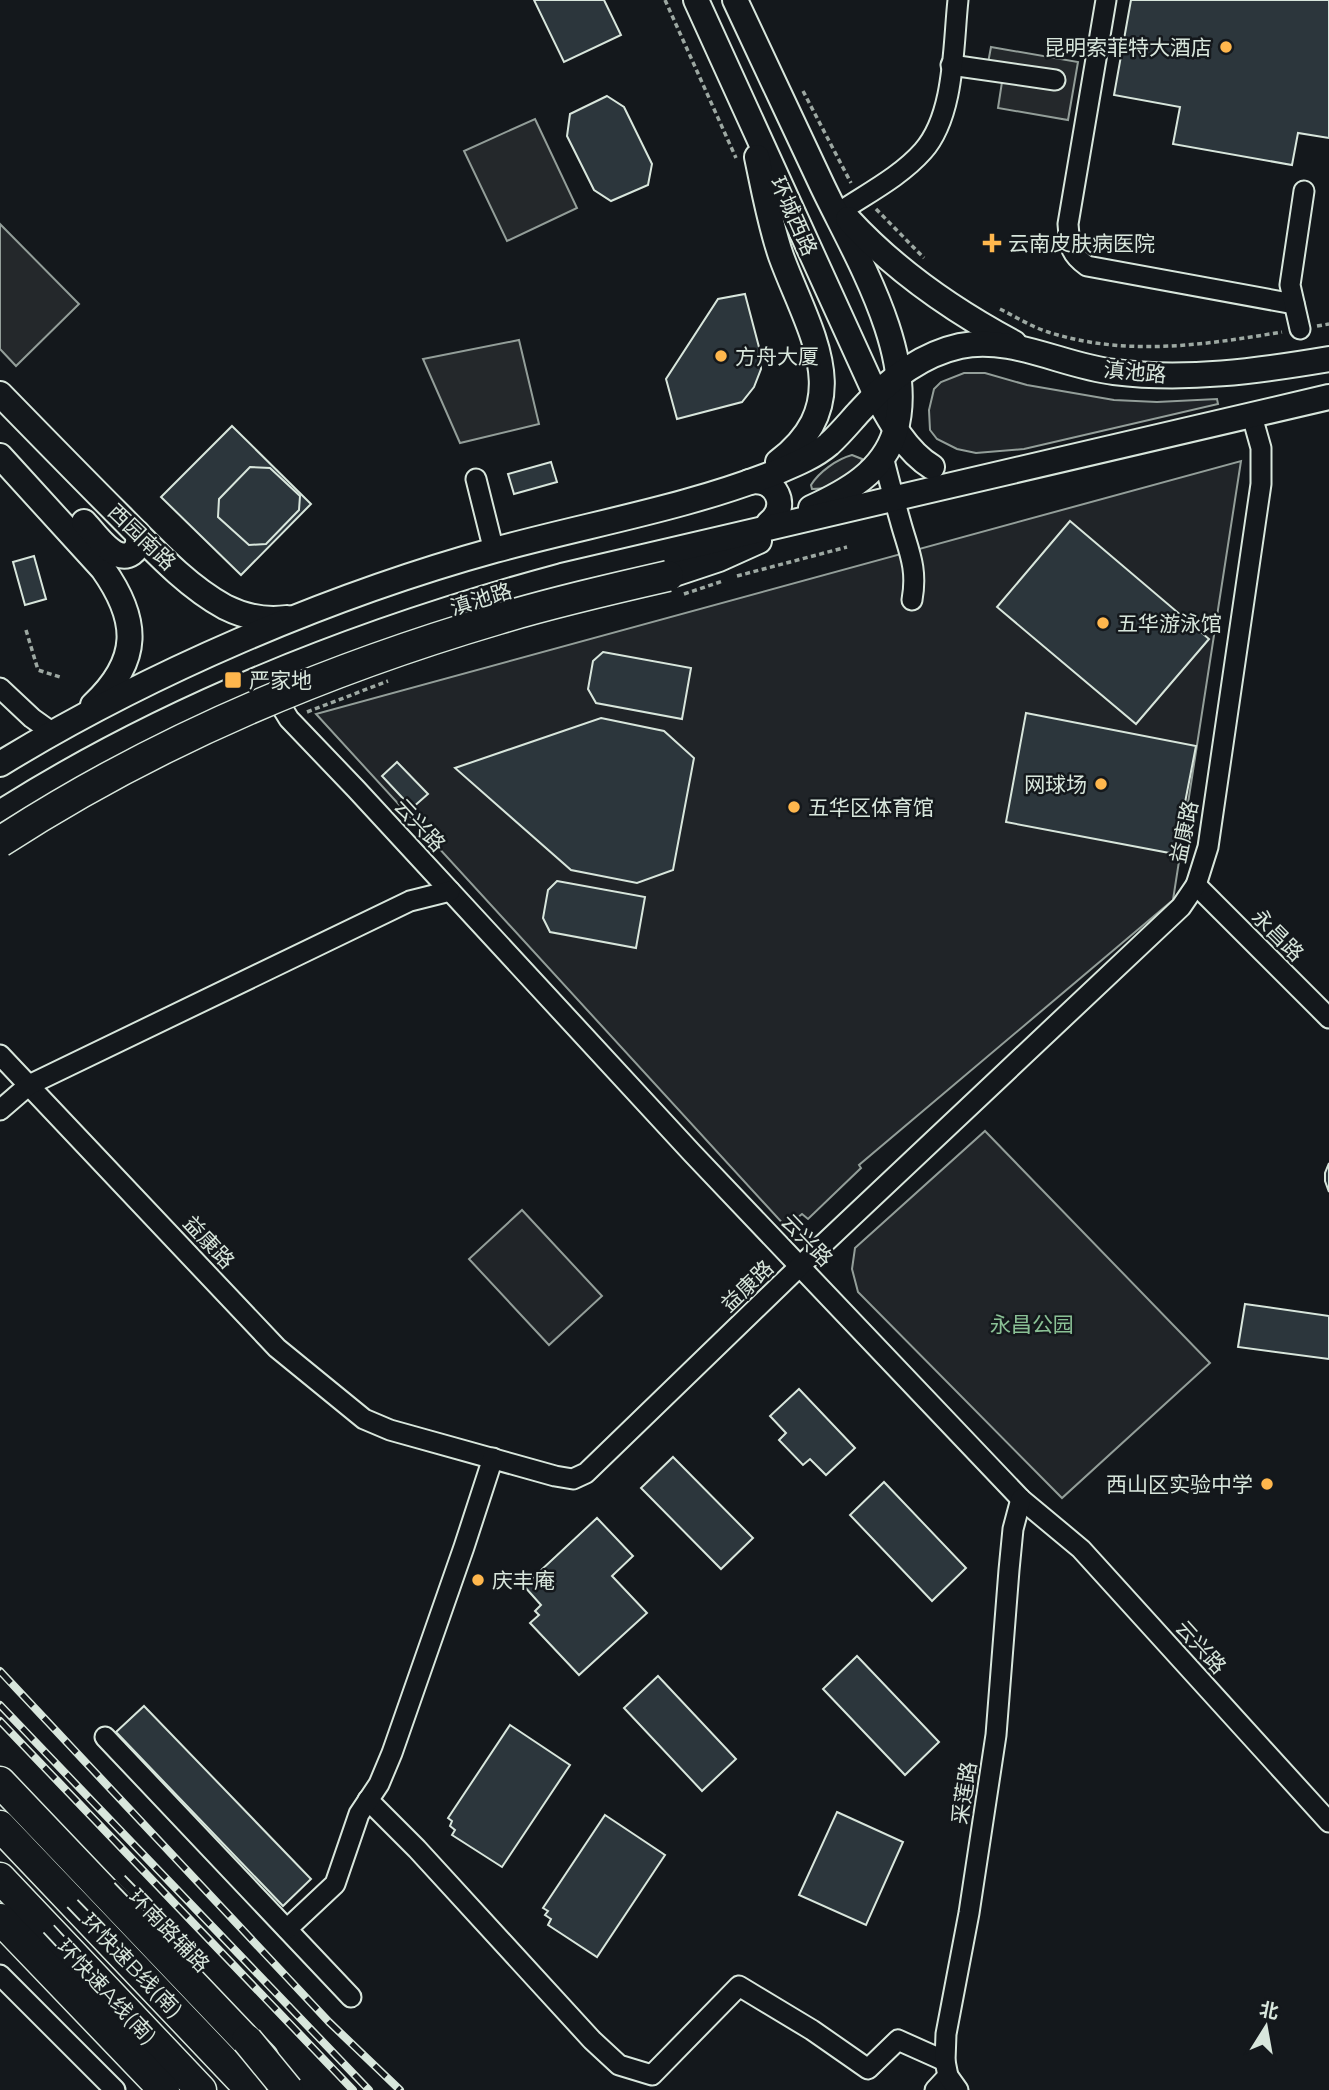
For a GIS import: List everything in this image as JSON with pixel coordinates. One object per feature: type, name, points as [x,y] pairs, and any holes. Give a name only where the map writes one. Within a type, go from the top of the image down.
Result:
[{"type":"highway","points":[[0,842],[120,771],[230,719],[400,650],[568,599],[674,586]]},
{"type":"highway","points":[[0,1784],[292,2090]]},
{"type":"highway","name":"二环快速B线(南)","points":[[0,1826],[251,2090]]},
{"type":"highway","name":"二环快速A线(南)","points":[[0,1878],[201,2090]]},
{"type":"highway","points":[[0,1919],[164,2090]]},
{"type":"main road","name":"环城西路","points":[[696,0],[876,395],[915,454],[932,467]]},
{"type":"main road","name":"环城西路","points":[[625,561],[838,503],[883,456],[896,429],[899,406],[898,376],[887,330],[874,294],[735,0]]},
{"type":"main road","points":[[708,495],[760,472],[791,452],[810,430],[820,405],[822,391],[813,339],[775,236],[743,102]]},
{"type":"main road","points":[[824,188],[841,211],[887,256],[938,296],[1002,336],[1051,359]]},
{"type":"main road","name":"滇池路","points":[[0,764],[52,733],[176,671],[315,612],[399,581],[494,551],[708,495],[797,463],[821,450],[898,376],[916,364],[945,351],[977,344],[1013,346],[1051,359],[1110,372],[1171,376],[1256,370],[1329,359]]},
{"type":"main road","name":"滇池路","points":[[932,467],[922,459],[909,438],[906,402],[909,389],[923,367],[945,351]]},
{"type":"main road","name":"西园南路","points":[[0,394],[137,533],[192,584],[215,601],[237,612],[268,619],[291,618],[315,612]]},
{"type":"main road","points":[[674,586],[794,522],[838,503],[894,499],[1329,397]]},
{"type":"main road","points":[[0,456],[103,569],[121,598],[130,625],[131,638],[126,662],[113,684],[93,705],[52,733]]},
{"type":"main road","points":[[932,467],[959,477],[994,475]]},
{"type":"main road","points":[[21,477],[67,504],[116,554],[127,555],[136,549],[139,538],[137,533]]},
{"type":"main road","points":[[749,482],[771,485],[779,497],[778,512],[768,523]]},
{"type":"main road","points":[[674,586],[754,549],[838,503]]},
{"type":"main road","name":"滇池路","points":[[0,813],[48,783],[121,744],[264,677],[331,650],[435,614],[538,583],[794,522]]},
{"type":"main road","points":[[0,1833],[244,2090]]},
{"type":"main road","points":[[0,1870],[209,2090]]},
{"type":"street","points":[[841,211],[907,165],[936,134],[948,98],[958,0]]},
{"type":"street","points":[[1106,0],[1068,224],[1074,257],[1087,266],[1294,304]]},
{"type":"street","points":[[951,65],[1055,80]]},
{"type":"street","points":[[1300,329],[1290,285],[1304,191]]},
{"type":"street","name":"益康路","points":[[0,1055],[277,1348],[364,1419],[390,1430],[555,1476],[573,1479],[586,1473],[800,1266],[1181,907],[1196,885],[1208,847],[1261,484],[1261,448],[1252,416]]},
{"type":"street","points":[[883,456],[913,558],[916,582],[912,600]]},
{"type":"street","points":[[476,479],[494,551]]},
{"type":"street","name":"云兴路","points":[[264,677],[289,719],[692,1153],[1021,1499],[1081,1549],[1329,1822]]},
{"type":"street","points":[[0,688],[52,733]]},
{"type":"street","name":"永昌路","points":[[1196,885],[1329,1018]]},
{"type":"street","points":[[0,1110],[29,1085],[410,901],[450,891]]},
{"type":"street","points":[[287,1929],[335,1884],[359,1814],[379,1784],[493,1458]]},
{"type":"street","name":"采莲路","points":[[947,2079],[946,2034],[969,1913],[996,1735],[1012,1543],[1021,1499]]},
{"type":"street","points":[[104,1737],[351,1997]]},
{"type":"street","name":"二环南路辅路","points":[[0,1784],[292,2090]]},
{"type":"street","points":[[368,1800],[417,1849],[592,2039],[620,2064],[652,2075],[739,1986],[868,2069],[898,2040],[947,2079]]},
{"type":"street","points":[[0,1975],[114,2090]]},
{"type":"path","points":[[800,86],[851,183],[926,260]]},
{"type":"path","points":[[992,306],[1048,332],[1107,344],[1157,348],[1219,342],[1329,324]]},
{"type":"path","points":[[735,577],[847,547]]},
{"type":"path","points":[[674,586],[702,590],[724,581]]},
{"type":"path","points":[[26,630],[38,670],[63,678]]},
{"type":"path","points":[[289,719],[394,679]]},
{"type":"green space","points":[[964,373],[985,373],[1027,385],[1114,400],[1157,402],[1217,399],[1218,404],[1024,449],[976,453],[957,449],[937,439],[930,430],[929,410],[934,389],[941,382]]},
{"type":"green space","points":[[852,455],[862,459],[856,473],[835,485],[812,489],[814,480],[824,471]]},
{"type":"green space","name":"五华区体育馆","points":[[1241,461],[1173,900],[859,1165],[861,1168],[808,1219],[802,1214],[786,1227],[316,714]]},
{"type":"green space","name":"永昌公园","points":[[985,1131],[1210,1363],[1062,1498],[858,1292],[852,1269],[855,1248]]},
{"type":"green space","points":[[522,1210],[602,1296],[549,1345],[469,1259]]},
{"type":"shaded area","points":[[991,47],[1078,62],[1068,120],[998,108],[1002,82],[985,79]]},
{"type":"shaded area","points":[[535,119],[577,208],[507,241],[464,151]]},
{"type":"shaded area","points":[[0,224],[79,304],[16,366],[0,349]]},
{"type":"shaded area","points":[[519,340],[539,424],[460,443],[423,359]]},
{"type":"building","points":[[534,0],[604,0],[621,35],[564,62]]},
{"type":"building","name":"昆明索菲特大酒店","points":[[1131,0],[1329,0],[1329,138],[1298,133],[1292,165],[1173,144],[1180,107],[1114,95]]},
{"type":"building","points":[[607,96],[624,107],[652,164],[648,185],[611,201],[594,190],[567,136],[570,114]]},
{"type":"building","name":"方舟大厦","points":[[745,294],[760,351],[761,369],[754,387],[742,402],[677,419],[666,379],[718,299]]},
{"type":"building","points":[[232,426],[311,504],[241,575],[161,497]]},
{"type":"building","points":[[551,462],[557,482],[514,494],[508,474]]},
{"type":"building","points":[[250,467],[270,468],[300,496],[299,510],[266,544],[249,545],[218,517],[219,499]]},
{"type":"building","name":"五华游泳馆","points":[[1070,521],[1209,639],[1136,724],[997,607]]},
{"type":"building","points":[[34,556],[46,599],[25,605],[13,562]]},
{"type":"building","points":[[603,652],[691,668],[682,719],[596,703],[588,689],[593,661]]},
{"type":"building","name":"网球场","points":[[1026,713],[1196,746],[1175,854],[1006,822]]},
{"type":"building","points":[[601,718],[664,731],[694,758],[673,870],[637,883],[571,870],[455,768]]},
{"type":"building","points":[[397,762],[428,794],[412,808],[382,776]]},
{"type":"building","points":[[557,881],[645,897],[636,948],[550,932],[543,918],[548,890]]},
{"type":"building","points":[[1329,1163],[1329,1192],[1325,1173]]},
{"type":"building","points":[[1245,1304],[1329,1316],[1329,1359],[1238,1347]]},
{"type":"building","points":[[799,1389],[855,1448],[826,1475],[810,1459],[803,1465],[779,1440],[786,1433],[770,1416]]},
{"type":"building","points":[[673,1457],[753,1538],[721,1569],[641,1488]]},
{"type":"building","points":[[884,1482],[966,1568],[932,1601],[850,1515]]},
{"type":"building","points":[[597,1518],[633,1556],[612,1576],[647,1613],[579,1675],[530,1623],[539,1615],[535,1611],[541,1605],[524,1586]]},
{"type":"building","points":[[857,1656],[939,1742],[905,1775],[823,1689]]},
{"type":"building","points":[[658,1676],[736,1759],[702,1791],[624,1708]]},
{"type":"building","points":[[144,1706],[311,1879],[283,1906],[116,1732]]},
{"type":"building","points":[[510,1725],[570,1765],[502,1867],[452,1835],[455,1830],[450,1826],[452,1821],[448,1818]]},
{"type":"building","points":[[837,1812],[903,1842],[866,1925],[799,1895]]},
{"type":"building","points":[[605,1815],[665,1855],[597,1957],[548,1925],[551,1919],[545,1915],[548,1911],[543,1908]]},
{"type":"railway","points":[[0,1671],[329,2022],[400,2090]]},
{"type":"railway","points":[[0,1705],[369,2090]]},
{"type":"railway","points":[[0,1721],[353,2090]]},
{"type":"place","name":"昆明索菲特大酒店","points":[[1226,47]]},
{"type":"place","name":"云南皮肤病医院","points":[[992,243]]},
{"type":"place","name":"方舟大厦","points":[[721,356]]},
{"type":"place","name":"五华游泳馆","points":[[1103,623]]},
{"type":"place","name":"严家地","points":[[233,680]]},
{"type":"place","name":"网球场","points":[[1101,784]]},
{"type":"place","name":"五华区体育馆","points":[[794,807]]},
{"type":"place","name":"西山区实验中学","points":[[1267,1484]]},
{"type":"place","name":"庆丰庵","points":[[478,1580]]}]
